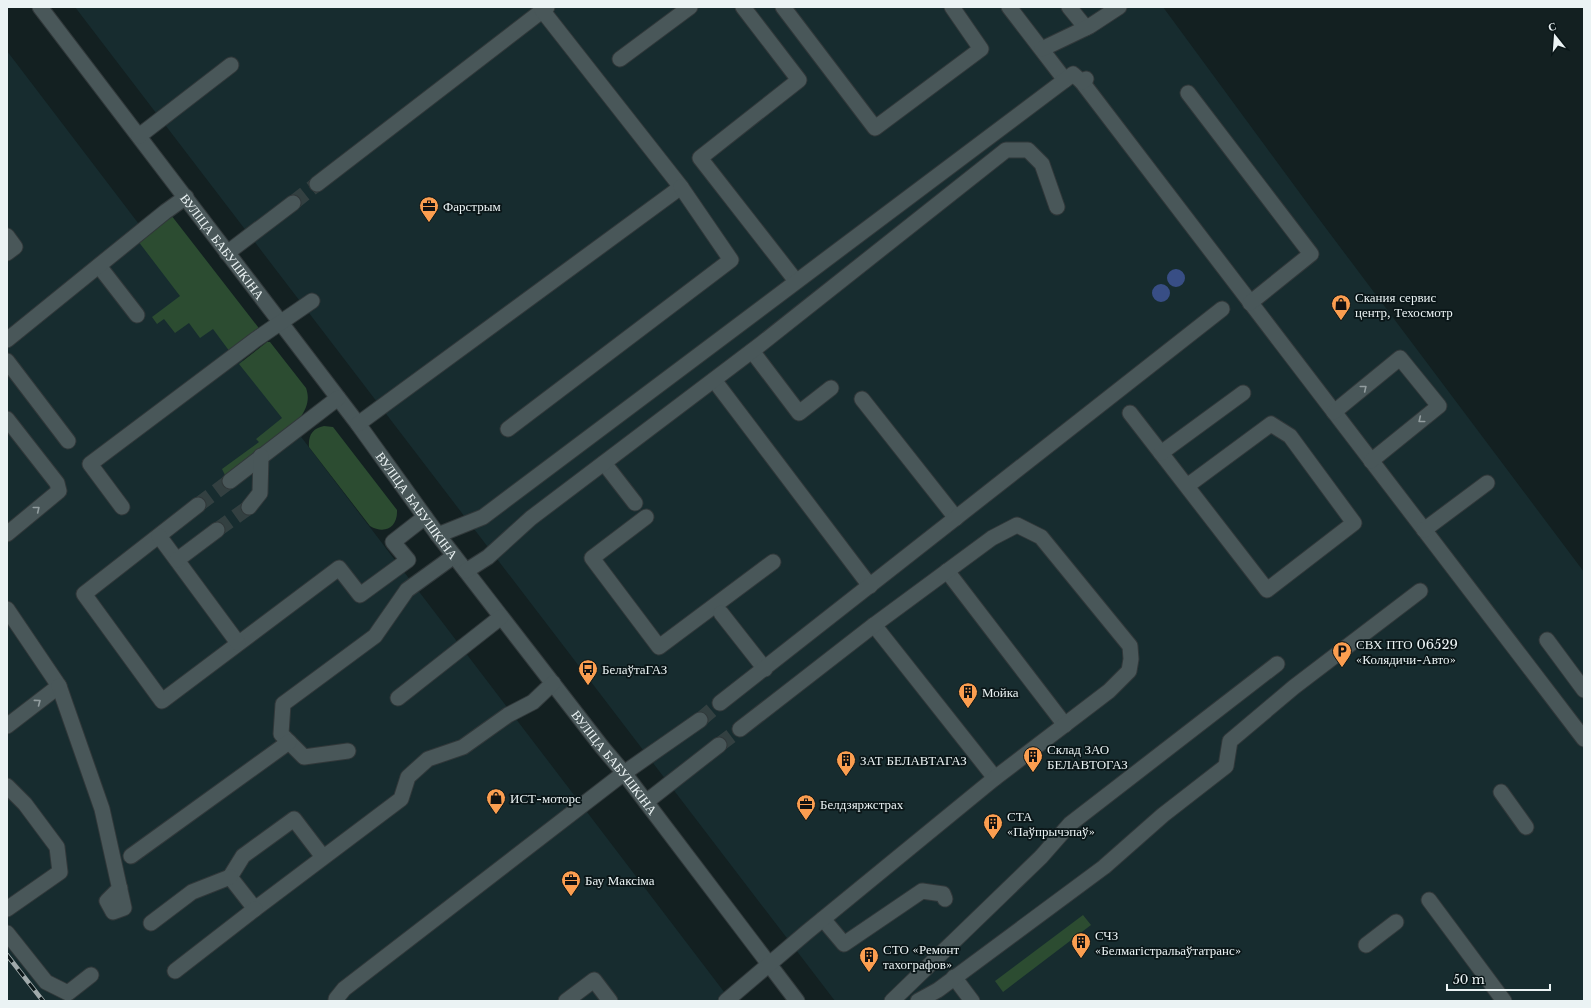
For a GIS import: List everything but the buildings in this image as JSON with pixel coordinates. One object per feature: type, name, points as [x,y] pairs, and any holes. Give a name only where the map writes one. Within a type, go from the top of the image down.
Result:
[{"type":"street","name":"ВУЛІЦА БАБУШКІНА","points":[[40,7],[358,424],[438,535],[624,773],[797,1001]]},
{"type":"street","points":[[620,59],[690,7]]},
{"type":"street","points":[[743,7],[799,80],[700,158],[796,282]]},
{"type":"street","points":[[783,7],[875,128],[981,49],[952,7]]},
{"type":"street","points":[[1009,7],[1065,80]]},
{"type":"street","points":[[1069,7],[1086,28]]},
{"type":"street","points":[[1042,49],[1086,28],[1119,7]]},
{"type":"street","points":[[317,184],[545,9],[681,187],[732,260],[508,429]]},
{"type":"street","points":[[139,136],[231,64]]},
{"type":"street","points":[[438,535],[483,517],[1073,74],[1084,81],[1250,303],[1584,739]]},
{"type":"street","points":[[1188,94],[1311,254],[1250,303]]},
{"type":"street","points":[[466,571],[488,557],[532,518],[752,351],[1006,150],[1028,150],[1042,164],[1057,207]]},
{"type":"street","points":[[358,424],[681,187]]},
{"type":"street","points":[[7,340],[186,197]]},
{"type":"street","points":[[228,252],[293,202]]},
{"type":"street","points":[[7,236],[15,247],[7,254]]},
{"type":"street","points":[[99,266],[137,315]]},
{"type":"street","points":[[122,507],[90,464],[255,340],[312,301]]},
{"type":"street","points":[[720,704],[1222,309]]},
{"type":"street","points":[[752,351],[799,412],[831,388]]},
{"type":"street","points":[[1334,412],[1400,358],[1439,406],[1371,460]]},
{"type":"street","points":[[7,361],[68,441]]},
{"type":"street","points":[[714,380],[870,586]]},
{"type":"street","points":[[1162,453],[1243,393]]},
{"type":"street","points":[[230,481],[338,398]]},
{"type":"street","points":[[862,399],[956,518]]},
{"type":"street","points":[[1130,413],[1267,590],[1354,523],[1290,436],[1272,424],[1187,486]]},
{"type":"street","points":[[7,419],[57,483],[59,492],[7,534]]},
{"type":"street","points":[[249,507],[260,493],[261,456]]},
{"type":"street","points":[[604,463],[635,502]]},
{"type":"street","points":[[1424,530],[1487,483]]},
{"type":"street","points":[[198,505],[84,594],[162,701],[339,568],[360,596],[408,560],[393,542],[425,517]]},
{"type":"street","points":[[646,517],[592,558],[659,647],[773,562]]},
{"type":"street","points":[[726,1001],[995,778],[1109,691],[1129,671],[1131,659],[1130,646],[1041,537],[1017,525],[992,538],[947,571],[874,625],[740,729]]},
{"type":"street","points":[[177,560],[217,530]]},
{"type":"street","points":[[159,536],[238,643]]},
{"type":"street","points":[[348,751],[304,757],[281,734],[284,704],[375,636],[407,590],[454,556]]},
{"type":"street","points":[[947,571],[1065,725]]},
{"type":"street","points":[[918,1001],[938,990],[1104,867],[1163,815],[1226,766],[1230,741],[1294,687],[1420,591]]},
{"type":"street","points":[[7,609],[59,686],[102,810],[120,888]]},
{"type":"street","points":[[721,613],[765,669]]},
{"type":"street","points":[[398,698],[501,617]]},
{"type":"street","points":[[874,625],[995,778]]},
{"type":"street","points":[[1547,640],[1584,690]]},
{"type":"street","points":[[892,1001],[1041,857],[1070,824],[1276,664]]},
{"type":"street","points":[[175,971],[401,799],[408,777],[428,759],[463,747],[508,715],[533,702],[553,683]]},
{"type":"street","points":[[7,726],[59,686]]},
{"type":"street","points":[[336,1001],[344,990],[624,773],[700,720]]},
{"type":"street","points":[[131,856],[289,742]]},
{"type":"street","points":[[646,802],[719,745]]},
{"type":"street","points":[[7,786],[25,804],[57,846],[60,872],[7,909]]},
{"type":"street","points":[[1500,792],[1526,827]]},
{"type":"street","points":[[151,923],[192,892],[230,876],[242,856],[294,819],[323,857]]},
{"type":"street","points":[[230,876],[255,909]]},
{"type":"street","points":[[824,919],[844,944],[922,891],[943,894],[945,899]]},
{"type":"street","points":[[1429,900],[1504,1001]]},
{"type":"street","points":[[1366,945],[1396,922]]},
{"type":"street","points":[[7,933],[46,982],[68,993],[91,975]]},
{"type":"street","points":[[954,977],[972,1001]]},
{"type":"street","points":[[566,1001],[594,980],[610,1001]]},
{"type":"shaded area","points":[[75,7],[1163,7],[1313,211],[1584,572],[1584,1001],[835,1001]]},
{"type":"shaded area","points":[[7,51],[731,1001],[7,1001]]},
{"type":"green space","points":[[171,215],[258,327],[258,331],[230,352],[213,329],[200,338],[189,323],[175,333],[164,319],[157,324],[152,317],[180,296],[138,241]]},
{"type":"green space","points":[[267,342],[270,342],[306,388],[308,400],[306,407],[300,418],[225,475],[222,469],[259,442],[256,439],[282,418],[239,364]]},
{"type":"green space","points":[[324,426],[333,427],[397,510],[397,516],[390,528],[381,530],[370,526],[309,447],[309,439],[314,430]]},
{"type":"green space","points":[[1083,915],[1091,925],[1003,992],[995,981]]},
{"type":"water","points":[[1172,269],[1180,269],[1185,274],[1183,285],[1180,287],[1172,287],[1167,282],[1167,274]]},
{"type":"water","points":[[1157,284],[1165,284],[1170,289],[1168,300],[1165,302],[1157,302],[1152,297],[1152,289]]},
{"type":"tunnel","points":[[293,203],[317,184]]},
{"type":"tunnel","points":[[198,505],[230,481]]},
{"type":"tunnel","points":[[217,530],[249,507]]},
{"type":"tunnel","points":[[700,720],[720,703]]},
{"type":"tunnel","points":[[719,745],[740,729]]},
{"type":"railway","points":[[7,955],[43,1001]]},
{"type":"place","name":"Фарстрым","points":[[429,223]]},
{"type":"place","name":"Скания сервис центр, Техосмотр","points":[[1341,321]]},
{"type":"place","name":"СВХ ПТО 06529 «Колядичи-Авто»","points":[[1342,668]]},
{"type":"place","name":"БелаўтаГАЗ","points":[[588,686]]},
{"type":"place","name":"Мойка","points":[[968,709]]},
{"type":"place","name":"Склад ЗАО БЕЛАВТОГАЗ","points":[[1033,773]]},
{"type":"place","name":"ЗАТ БЕЛАВТАГАЗ","points":[[846,777]]},
{"type":"place","name":"ИСТ-моторс","points":[[496,815]]},
{"type":"place","name":"Белдзяржстрах","points":[[806,821]]},
{"type":"place","name":"СТА «Паўпрычэпаў»","points":[[993,840]]},
{"type":"place","name":"Бау Максіма","points":[[571,897]]},
{"type":"place","name":"СЧЗ «Белмагістральаўтатранс»","points":[[1081,959]]},
{"type":"place","name":"СТО «Ремонт тахографов»","points":[[869,973]]}]
